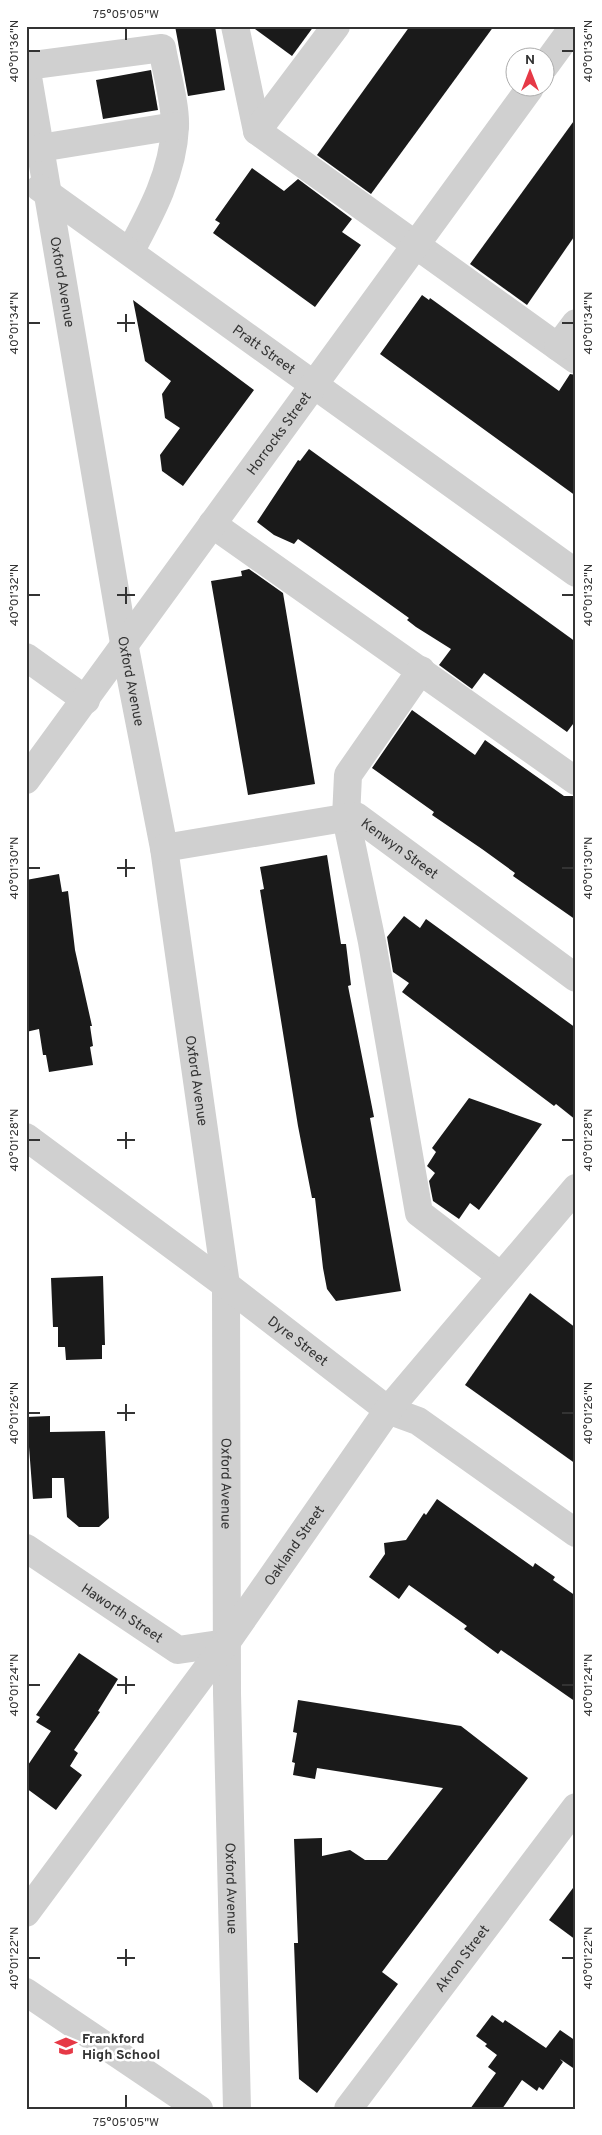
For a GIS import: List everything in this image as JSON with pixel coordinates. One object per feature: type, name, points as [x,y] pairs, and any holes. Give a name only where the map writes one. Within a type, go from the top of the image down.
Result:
[{"type":"street","points":[[235,26],[257,131],[567,353],[576,323]]},
{"type":"street","points":[[257,131],[336,26]]},
{"type":"street","points":[[554,53],[574,26]]},
{"type":"street","points":[[26,65],[162,48],[175,126],[171,156],[159,197],[130,252]]},
{"type":"street","name":"Oxford Avenue","points":[[26,65],[40,148],[37,186],[164,848],[226,1285],[226,1643],[237,2109]]},
{"type":"street","name":"Horrocks Street","points":[[26,780],[523,98]]},
{"type":"street","points":[[40,148],[175,126]]},
{"type":"street","name":"Pratt Street","points":[[37,186],[576,573]]},
{"type":"street","points":[[212,524],[576,781]]},
{"type":"street","points":[[26,657],[86,700]]},
{"type":"street","points":[[421,670],[348,775],[346,818],[372,942],[419,1213],[501,1276]]},
{"type":"street","name":"Kenwyn Street","points":[[164,848],[356,816],[576,978]]},
{"type":"street","name":"Dyre Street","points":[[26,1137],[226,1285],[388,1410],[418,1421],[576,1533]]},
{"type":"street","name":"Oakland Street","points":[[26,1914],[226,1643],[388,1410],[576,1188]]},
{"type":"street","name":"Haworth Street","points":[[26,1548],[178,1650],[226,1643]]},
{"type":"street","name":"Akron Street","points":[[348,2109],[576,1807]]},
{"type":"street","points":[[26,1992],[199,2109]]},
{"type":"building","points":[[175,26],[215,26],[225,90],[188,96]]},
{"type":"building","points":[[251,26],[314,26],[292,56]]},
{"type":"building","points":[[410,26],[494,26],[371,194],[317,155]]},
{"type":"building","points":[[151,70],[158,110],[103,119],[96,80]]},
{"type":"building","points":[[576,118],[576,234],[527,305],[470,264]]},
{"type":"building","points":[[252,168],[284,191],[298,179],[352,219],[342,232],[361,245],[315,307],[213,233],[220,223],[215,220]]},
{"type":"building","points":[[422,295],[429,300],[430,298],[559,391],[570,374],[576,375],[576,496],[380,354]]},
{"type":"building","points":[[133,300],[254,390],[183,486],[162,471],[160,455],[180,428],[165,418],[162,394],[171,381],[145,361]]},
{"type":"building","points":[[309,449],[576,642],[576,720],[567,732],[484,673],[472,689],[439,665],[451,649],[416,627],[407,620],[409,618],[298,539],[294,544],[274,535],[257,522],[298,460],[300,461]]},
{"type":"building","points":[[249,569],[283,593],[315,784],[248,795],[211,581],[242,576],[241,571]]},
{"type":"building","points":[[412,710],[475,755],[485,740],[564,796],[576,796],[576,920],[513,876],[515,873],[432,815],[434,812],[372,768]]},
{"type":"building","points":[[327,855],[341,944],[346,944],[351,985],[348,986],[374,1117],[370,1118],[401,1291],[336,1301],[327,1289],[323,1268],[315,1198],[312,1198],[298,1126],[260,890],[264,889],[260,867]]},
{"type":"building","points":[[59,874],[62,892],[68,891],[75,950],[92,1026],[90,1026],[93,1046],[90,1047],[93,1065],[49,1072],[46,1055],[43,1055],[39,1029],[26,1032],[26,880]]},
{"type":"building","points":[[404,916],[420,928],[426,919],[576,1028],[576,1120],[556,1104],[554,1106],[402,992],[409,983],[393,972],[387,937]]},
{"type":"building","points":[[469,1098],[542,1124],[479,1210],[470,1203],[459,1219],[433,1201],[429,1181],[435,1173],[427,1166],[436,1152],[432,1148]]},
{"type":"building","points":[[103,1276],[105,1345],[102,1345],[102,1359],[66,1360],[65,1347],[58,1347],[58,1327],[53,1327],[51,1278]]},
{"type":"building","points":[[530,1293],[576,1328],[576,1464],[465,1385]]},
{"type":"building","points":[[50,1416],[50,1432],[105,1431],[109,1518],[99,1527],[79,1527],[67,1517],[64,1478],[52,1478],[52,1498],[33,1499],[29,1447],[26,1447],[26,1417]]},
{"type":"building","points":[[437,1499],[533,1567],[535,1563],[555,1577],[553,1580],[576,1596],[576,1702],[501,1650],[498,1654],[464,1629],[467,1626],[409,1585],[399,1599],[369,1577],[385,1554],[384,1543],[406,1540],[424,1513],[426,1515]]},
{"type":"building","points":[[79,1653],[118,1679],[98,1711],[100,1712],[74,1750],[78,1753],[70,1766],[82,1775],[56,1810],[26,1788],[26,1768],[51,1731],[36,1722],[40,1717],[36,1715]]},
{"type":"building","points":[[298,1700],[461,1726],[528,1778],[382,1972],[398,1984],[317,2093],[299,2079],[294,1943],[298,1943],[294,1839],[322,1838],[322,1856],[350,1850],[365,1860],[387,1860],[443,1788],[317,1768],[315,1779],[293,1775],[295,1763],[292,1762],[297,1733],[293,1732]]},
{"type":"building","points":[[576,1884],[576,1940],[549,1920]]},
{"type":"building","points":[[492,2015],[503,2023],[505,2020],[546,2048],[560,2030],[576,2041],[576,2070],[560,2059],[563,2062],[543,2090],[539,2087],[537,2091],[522,2080],[502,2109],[470,2109],[496,2073],[488,2067],[497,2055],[476,2036]]},
{"type":"place","name":"Frankford High School","points":[[66,2046]]}]
